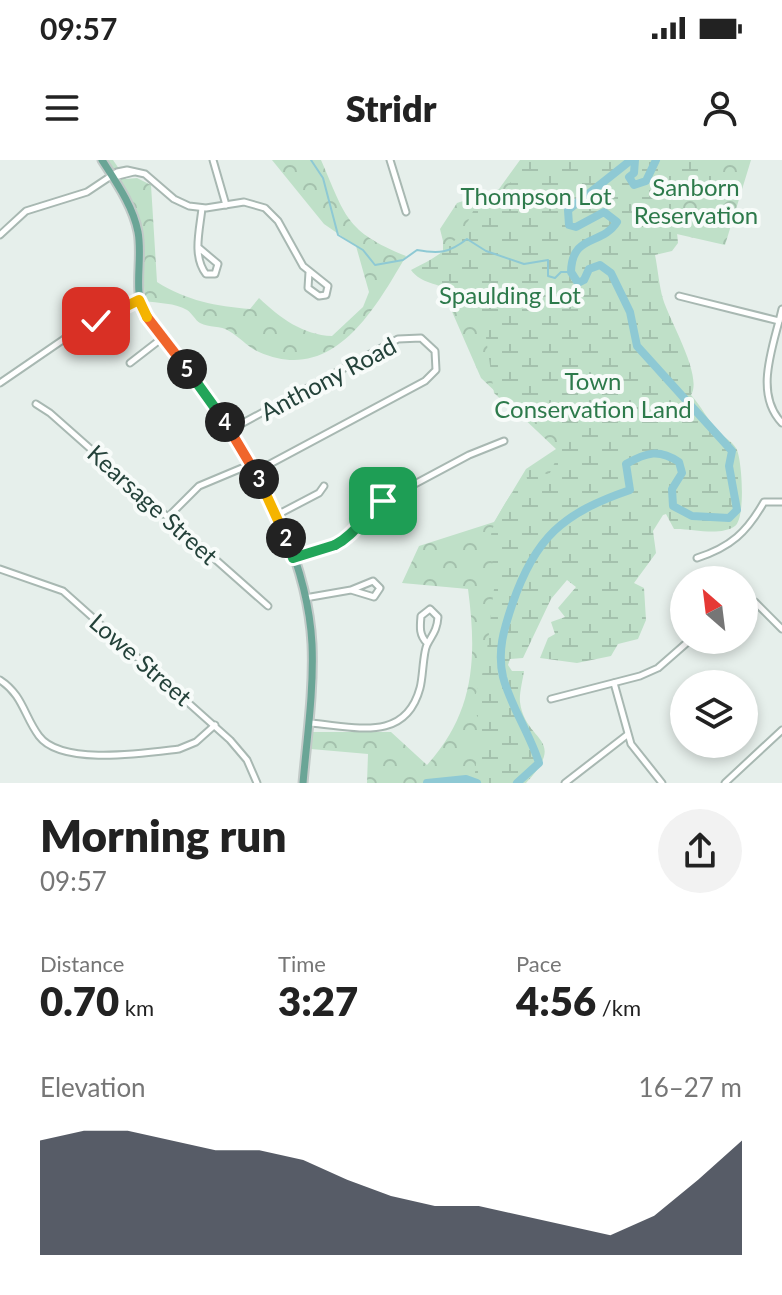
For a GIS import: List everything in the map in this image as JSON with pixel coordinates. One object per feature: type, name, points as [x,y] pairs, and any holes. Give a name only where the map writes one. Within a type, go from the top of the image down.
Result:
[{"type":"main road","points":[[102,160],[131,209],[138,232],[139,300],[161,339],[230,430],[253,468],[293,558],[312,643],[303,783]]},
{"type":"street","points":[[213,160],[226,205]]},
{"type":"street","points":[[390,160],[406,212]]},
{"type":"street","points":[[1,230],[26,211],[83,193],[119,171],[134,172],[145,174],[177,201],[202,208],[248,203],[269,211],[309,272],[328,286],[326,295],[319,296],[308,288],[309,272]]},
{"type":"street","points":[[199,248],[217,262],[215,274],[203,272],[199,248],[202,208]]},
{"type":"street","points":[[679,296],[779,321]]},
{"type":"street","points":[[0,383],[70,335],[139,300]]},
{"type":"street","points":[[782,309],[767,387],[773,412],[782,423]]},
{"type":"street","name":"Anthony Road","points":[[230,430],[398,339],[414,336],[431,345],[438,363],[430,378],[268,465],[253,468]]},
{"type":"street","points":[[130,363],[161,339]]},
{"type":"street","name":"Kearsage Street","points":[[36,404],[268,606]]},
{"type":"street","points":[[293,558],[340,543],[369,510],[383,501],[469,455],[504,441]]},
{"type":"street","points":[[168,517],[199,486],[242,468],[253,468]]},
{"type":"street","points":[[276,515],[319,493],[324,486]]},
{"type":"street","points":[[697,558],[723,547],[748,529],[764,502],[769,499],[782,502]]},
{"type":"street","name":"Lowe Street","points":[[0,569],[63,591],[215,725],[244,756],[257,783]]},
{"type":"street","points":[[304,599],[351,590],[373,581],[380,588],[372,597],[351,590]]},
{"type":"street","points":[[758,605],[782,629]]},
{"type":"street","points":[[308,723],[382,728],[398,723],[408,714],[419,692],[427,643],[435,635],[437,625],[438,617],[430,609],[421,616],[421,637],[427,643]]},
{"type":"street","points":[[551,699],[658,668],[674,654]]},
{"type":"street","points":[[0,680],[20,698],[44,742],[64,754],[179,749],[196,742],[215,725]]},
{"type":"street","points":[[614,683],[627,735],[635,751],[662,783]]},
{"type":"street","points":[[725,783],[782,730]]},
{"type":"street","points":[[565,783],[627,735]]},
{"type":"green space","points":[[108,160],[113,160],[126,179],[137,178],[151,185],[157,282],[191,298],[250,309],[259,298],[292,324],[332,336],[363,307],[369,292],[356,246],[324,224],[272,160],[321,160],[350,220],[370,238],[406,256],[365,318],[349,336],[330,350],[309,358],[285,360],[259,352],[226,329],[200,323],[183,308],[145,301],[140,228],[130,198]]},
{"type":"green space","points":[[520,160],[751,160],[725,245],[668,232],[609,213],[675,503],[588,567],[502,616],[520,783],[479,783],[462,778],[437,783],[367,783],[368,754],[311,749],[312,732],[391,732],[427,765],[455,725],[469,683],[472,638],[468,589],[402,583],[419,546],[494,522],[526,469],[556,449],[481,378],[443,291],[443,241],[440,229],[457,203],[499,189]]},
{"type":"green space","points":[[528,160],[713,160],[721,189],[711,194],[675,193],[671,213],[676,222],[678,243],[672,251],[655,255],[663,299],[693,375],[691,395],[717,430],[734,445],[738,454],[741,512],[735,526],[713,532],[674,529],[666,514],[663,515],[653,531],[656,553],[634,583],[644,588],[646,620],[638,639],[618,644],[611,656],[577,663],[540,658],[548,638],[555,634],[551,622],[565,617],[558,608],[576,587],[567,580],[551,599],[523,658],[510,659],[508,665],[512,671],[524,671],[520,702],[523,715],[541,741],[544,757],[526,783],[468,783],[475,773],[481,723],[471,705],[486,658],[496,577],[490,573],[492,530],[511,495],[527,479],[526,473],[532,468],[549,475],[566,438],[554,423],[506,404],[494,393],[484,324],[452,291],[425,281],[411,270],[450,246],[475,207],[500,196]]},
{"type":"waterway","points":[[311,160],[323,178],[338,235],[363,250],[375,265],[403,260],[417,250],[449,250],[467,239],[486,251],[524,264],[548,260],[548,276],[555,278],[561,272],[571,272]]},
{"type":"waterway","points":[[517,783],[539,763],[506,688],[501,649],[506,623],[521,581],[542,545],[569,519],[630,490],[626,464],[647,455],[665,455],[679,462],[682,473],[672,489],[673,506],[692,516],[729,518],[737,510],[729,466],[732,451],[637,346],[630,312],[611,273],[600,265],[589,269],[584,280],[578,283],[571,272],[576,251],[617,222],[604,212],[576,227],[569,225],[568,210],[631,160]]},
{"type":"waterway","points":[[635,160],[634,173],[629,177],[634,185],[646,181],[656,160]]},
{"type":"waterway","points":[[427,783],[466,779],[477,783]]},
{"type":"route","points":[[96,321],[139,300],[155,331],[202,389],[249,461],[279,521],[293,558],[348,538],[364,515],[383,501]]},
{"type":"park label","name":"Thompson Lot","points":[[536,195]]},
{"type":"park label","name":"Sanborn Reservation","points":[[696,200]]},
{"type":"park label","name":"Spaulding Lot","points":[[510,294]]},
{"type":"park label","name":"Town Conservation Land","points":[[593,394]]}]
